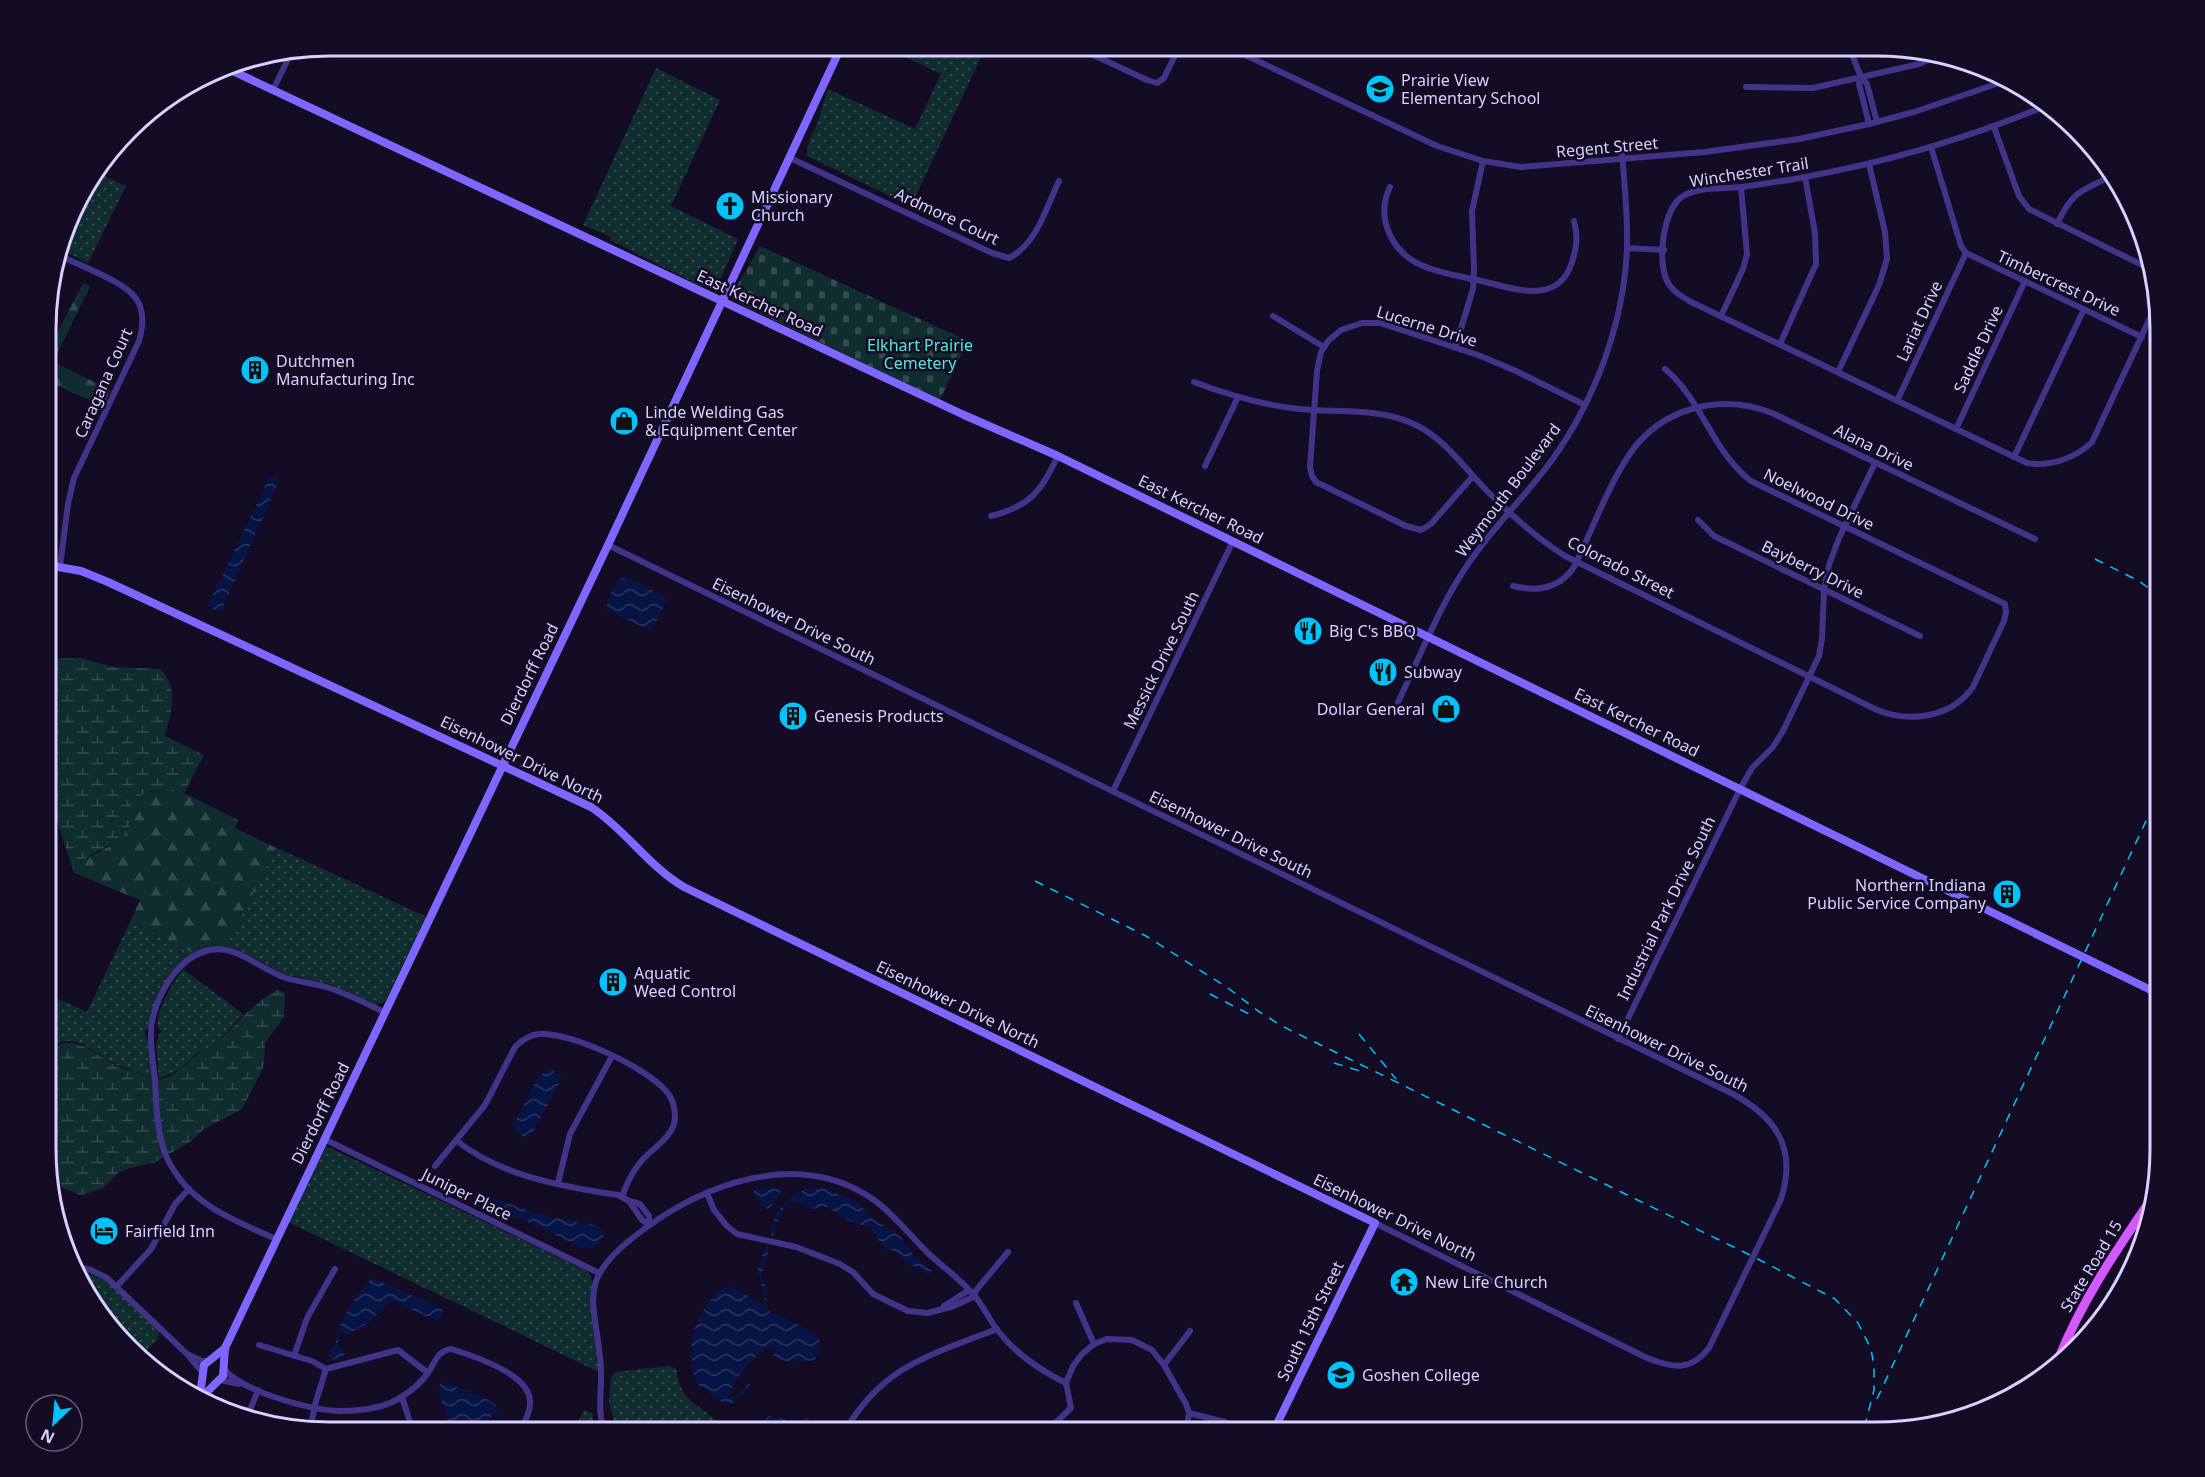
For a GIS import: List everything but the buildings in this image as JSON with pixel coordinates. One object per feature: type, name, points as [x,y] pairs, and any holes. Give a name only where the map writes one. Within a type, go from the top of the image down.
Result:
[{"type":"main road","name":"State Road 15","points":[[2064,1346],[2084,1302],[2100,1274],[2141,1214]]},
{"type":"street","name":"Dierdorff Road","points":[[206,1392],[223,1376],[225,1348],[608,545],[837,56]]},
{"type":"street","points":[[1096,56],[1157,83],[1164,78],[1175,56]]},
{"type":"street","name":"Regent Street","points":[[1247,56],[1437,146],[1483,161],[1521,167],[1622,160],[1767,144],[1877,122],[1952,100],[1997,84]]},
{"type":"street","points":[[1852,56],[1861,77],[1867,84],[1877,122]]},
{"type":"street","points":[[273,90],[288,59]]},
{"type":"street","points":[[1746,87],[1813,88],[1928,61]]},
{"type":"street","name":"East Kercher Road","points":[[235,72],[964,415],[1058,456],[2150,990]]},
{"type":"street","points":[[1861,77],[1859,84],[1869,124]]},
{"type":"street","name":"Winchester Trail","points":[[2039,109],[1994,127],[1869,164],[1741,187],[1696,191],[1684,196],[1675,203],[1669,213],[1664,250],[1665,275],[1673,290],[1690,302],[2027,463],[2048,464],[2087,448],[2097,434],[2150,320]]},
{"type":"street","points":[[1994,127],[2023,203],[2036,214],[2142,265]]},
{"type":"street","name":"Weymouth Boulevard","points":[[1398,702],[1467,565],[1554,457],[1585,405],[1611,340],[1621,294],[1627,248],[1621,143]]},
{"type":"street","points":[[1931,147],[1961,246],[1966,253]]},
{"type":"street","name":"Ardmore Court","points":[[790,158],[993,253],[1009,258],[1019,253],[1031,241],[1059,181]]},
{"type":"street","points":[[1455,348],[1470,302],[1474,279],[1472,211],[1483,161]]},
{"type":"street","points":[[1838,372],[1879,285],[1887,259],[1885,232],[1869,164]]},
{"type":"street","points":[[1780,344],[1816,264],[1816,244],[1805,177]]},
{"type":"street","points":[[2057,224],[2066,205],[2076,193],[2105,179]]},
{"type":"street","points":[[1390,187],[1383,202],[1385,221],[1392,238],[1402,251],[1422,266],[1533,292],[1553,287],[1563,279],[1572,265],[1578,237],[1574,221]]},
{"type":"street","points":[[1721,316],[1747,254],[1741,187]]},
{"type":"street","points":[[1627,248],[1664,250]]},
{"type":"street","name":"Timbercrest Drive","points":[[1966,253],[2142,337]]},
{"type":"street","name":"Lariat Drive","points":[[1897,401],[1966,253]]},
{"type":"street","name":"Caragana Court","points":[[60,566],[68,504],[74,478],[139,341],[143,320],[139,302],[127,288],[65,258]]},
{"type":"street","name":"Saddle Drive","points":[[1956,429],[2025,281]]},
{"type":"street","points":[[2014,457],[2084,309]]},
{"type":"street","points":[[1273,316],[1324,347],[1317,371],[1314,410],[1310,467],[1314,479],[1409,528],[1421,530],[1431,525],[1473,476]]},
{"type":"street","name":"Lucerne Drive","points":[[1324,347],[1333,336],[1345,328],[1368,322],[1386,325],[1516,371],[1585,405]]},
{"type":"street","name":"Noelwood Drive","points":[[1665,369],[1681,382],[1725,455],[1740,473],[1763,488],[2005,604],[2006,616],[1973,687],[1955,706]]},
{"type":"street","name":"Colorado Street","points":[[1194,382],[1238,397],[1277,406],[1379,414],[1414,424],[1440,441],[1510,512],[1551,546],[1576,562],[1889,715],[1920,716],[1955,706]]},
{"type":"street","points":[[1205,466],[1238,397]]},
{"type":"street","name":"Alana Drive","points":[[1513,586],[1531,590],[1552,586],[1563,579],[1576,562],[1624,463],[1638,444],[1659,424],[1696,407],[1733,404],[1763,410],[2035,539]]},
{"type":"street","points":[[991,516],[1018,508],[1032,499],[1041,489],[1058,456]]},
{"type":"street","name":"Industrial Park Drive South","points":[[1618,1039],[1740,789],[1752,768],[1773,747],[1783,731],[1810,676],[1821,649],[1824,590],[1829,565],[1875,463]]},
{"type":"street","name":"Bayberry Drive","points":[[1698,520],[1714,536],[1920,636]]},
{"type":"street","name":"Messick Drive South","points":[[1113,791],[1233,541]]},
{"type":"street","name":"Eisenhower Drive South","points":[[608,545],[1733,1094],[1761,1112],[1775,1130],[1785,1151],[1786,1171],[1783,1192]]},
{"type":"street","name":"Eisenhower Drive North","points":[[56,566],[81,571],[108,582],[601,813],[658,869],[684,887],[1665,1365],[1677,1366],[1695,1362],[1709,1348],[1783,1192]]},
{"type":"street","points":[[276,1239],[225,1215],[189,1189],[174,1172],[161,1140],[151,1032],[160,999],[177,969],[187,960],[211,950],[225,950],[246,958],[277,975],[327,987],[384,1012]]},
{"type":"street","points":[[435,1166],[489,1099],[512,1051],[528,1037],[539,1034],[554,1036],[583,1044],[612,1056],[639,1070],[669,1095],[675,1110],[675,1121],[670,1132],[634,1170],[622,1197]]},
{"type":"street","points":[[558,1183],[573,1128],[612,1056]]},
{"type":"street","name":"Juniper Place","points":[[324,1139],[599,1273]]},
{"type":"street","points":[[457,1141],[498,1166],[558,1183],[622,1197],[640,1204],[649,1216],[649,1225]]},
{"type":"street","points":[[602,1422],[601,1373],[592,1301],[599,1273],[615,1252],[678,1206],[709,1192],[780,1173],[817,1176],[842,1183],[883,1207],[972,1294],[997,1329],[1023,1357],[1066,1383]]},
{"type":"street","points":[[117,1286],[151,1249],[175,1204],[189,1189]]},
{"type":"street","points":[[709,1192],[719,1215],[737,1234],[807,1250],[840,1264],[853,1272],[873,1294],[908,1311],[923,1314],[954,1306],[972,1294],[1008,1252]]},
{"type":"street","name":"South 15th Street","points":[[1278,1422],[1375,1223]]},
{"type":"street","points":[[84,1269],[99,1274],[117,1286],[187,1354],[210,1382],[241,1384],[314,1407],[339,1411],[356,1410],[385,1404],[402,1397],[419,1384],[438,1354],[451,1349],[511,1375],[527,1389],[530,1410],[524,1422]]},
{"type":"street","points":[[294,1356],[307,1318],[335,1269]]},
{"type":"street","points":[[1076,1303],[1094,1344]]},
{"type":"street","points":[[850,1422],[865,1400],[897,1372],[912,1363],[997,1329]]},
{"type":"street","points":[[1164,1365],[1190,1331]]},
{"type":"street","points":[[1056,1422],[1071,1408],[1066,1383],[1077,1360],[1094,1344],[1107,1339],[1132,1340],[1152,1350],[1164,1365],[1186,1404],[1189,1413],[1188,1422]]},
{"type":"street","points":[[259,1345],[312,1362],[326,1370],[398,1350],[428,1373]]},
{"type":"street","name":"Dierdorff Road","points":[[201,1389],[204,1365],[225,1348]]},
{"type":"street","points":[[187,1354],[202,1361],[218,1362],[241,1384]]},
{"type":"street","points":[[311,1421],[326,1370]]},
{"type":"street","points":[[250,1410],[258,1390]]},
{"type":"street","points":[[402,1397],[410,1422]]},
{"type":"street","points":[[1189,1413],[1226,1422]]},
{"type":"green space","points":[[903,56],[982,56],[911,206],[807,156],[809,141],[828,89],[915,129],[941,74]]},
{"type":"green space","points":[[656,68],[720,100],[671,206],[738,239],[720,280],[711,285],[701,286],[610,240],[611,237],[583,225]]},
{"type":"green space","points":[[103,176],[126,186],[88,263],[66,253],[76,224]]},
{"type":"green space","name":"Elkhart Prairie Cemetery","points":[[760,246],[968,341],[940,400],[743,305],[735,289]]},
{"type":"green space","points":[[83,283],[90,286],[56,356],[56,336]]},
{"type":"green space","points":[[56,363],[111,390],[103,406],[56,385]]},
{"type":"green space","points":[[81,658],[113,667],[160,669],[170,684],[172,692],[165,736],[204,755],[184,793],[158,790],[137,798],[127,813],[131,822],[122,837],[89,856],[74,873],[56,818],[56,659]]},
{"type":"green space","points":[[168,789],[184,793],[238,820],[235,828],[276,848],[226,947],[210,947],[193,953],[130,922],[140,900],[74,873],[84,860],[110,846],[131,803],[139,794]]},
{"type":"green space","points":[[275,847],[427,917],[384,1003],[375,1004],[329,984],[284,974],[241,951],[226,947]]},
{"type":"green space","points":[[130,922],[193,953],[170,977],[145,1031],[149,1043],[152,1079],[116,1064],[72,1041],[56,1046],[56,998],[87,1012]]},
{"type":"green space","points":[[183,969],[243,1014],[217,1043],[196,1054],[180,1069],[159,1079],[156,1044],[161,1030],[158,1028],[159,1014],[170,989]]},
{"type":"green space","points":[[277,990],[284,992],[284,1017],[265,1043],[264,1064],[242,1109],[204,1129],[190,1142],[156,1162],[118,1173],[102,1189],[80,1195],[58,1185],[56,1166],[56,1048],[72,1043],[81,1045],[118,1066],[152,1079],[163,1079],[174,1074],[199,1053],[219,1041],[254,1006]]},
{"type":"green space","points":[[326,1146],[588,1271],[596,1303],[601,1373],[288,1222]]},
{"type":"green space","points":[[86,1273],[101,1279],[122,1294],[159,1330],[158,1339],[146,1351],[112,1315]]},
{"type":"green space","points":[[670,1366],[676,1369],[680,1385],[686,1396],[716,1422],[614,1422],[609,1402],[611,1377],[615,1372]]},
{"type":"green space","points":[[584,1410],[592,1413],[594,1422],[578,1422]]},
{"type":"water","points":[[270,476],[276,476],[279,481],[219,612],[208,607],[209,604]]},
{"type":"water","points":[[625,577],[664,596],[666,602],[651,631],[607,610],[612,591]]},
{"type":"water","points":[[550,1069],[560,1075],[561,1080],[532,1134],[524,1137],[515,1130],[514,1122],[540,1077]]},
{"type":"water","points":[[778,1187],[783,1189],[769,1209],[765,1208],[753,1193],[756,1189]]},
{"type":"water","points":[[822,1187],[856,1201],[872,1218],[900,1236],[913,1255],[932,1271],[933,1275],[907,1264],[899,1253],[884,1248],[870,1227],[848,1220],[829,1207],[811,1209],[794,1200],[782,1211],[773,1236],[771,1236],[778,1210],[798,1193]]},
{"type":"water","points":[[478,1192],[534,1213],[594,1225],[603,1229],[604,1238],[594,1248],[585,1249],[478,1199],[475,1196]]},
{"type":"water","points":[[768,1245],[761,1276],[765,1286],[768,1311],[812,1333],[820,1342],[820,1349],[814,1360],[792,1361],[777,1358],[773,1356],[775,1352],[770,1347],[765,1348],[739,1376],[730,1396],[735,1398],[749,1383],[750,1388],[733,1403],[723,1403],[695,1382],[691,1350],[693,1334],[711,1299],[724,1288],[739,1290],[765,1308],[764,1292],[757,1271]]},
{"type":"water","points":[[375,1279],[439,1307],[442,1310],[442,1318],[435,1320],[391,1300],[370,1322],[348,1334],[339,1333],[338,1345],[344,1351],[344,1355],[338,1360],[330,1359],[330,1350],[336,1345],[339,1330],[353,1301],[370,1280]]},
{"type":"water","points":[[447,1383],[485,1398],[497,1406],[497,1412],[487,1422],[448,1422],[439,1391],[440,1384]]},
{"type":"water","points":[[769,1416],[788,1422],[765,1422]]},
{"type":"water","points":[[810,1418],[806,1422],[794,1422],[797,1420]]},
{"type":"railway","points":[[2095,559],[2139,581],[2150,589]]},
{"type":"railway","points":[[1877,1399],[2150,812]]},
{"type":"railway","points":[[1035,881],[1146,936],[1228,988],[1282,1026],[1754,1257],[1835,1299],[1858,1323],[1871,1349],[1874,1390],[1866,1422]]},
{"type":"railway","points":[[1210,994],[1255,1017]]},
{"type":"railway","points":[[1359,1034],[1396,1079]]},
{"type":"railway","points":[[1334,1063],[1360,1071]]},
{"type":"place","name":"Prairie View Elementary School","points":[[1380,89]]},
{"type":"place","name":"Missionary Church","points":[[730,206]]},
{"type":"place","name":"Dutchmen Manufacturing Inc","points":[[255,370]]},
{"type":"place","name":"Linde Welding Gas & Equipment Center","points":[[624,421]]},
{"type":"place","name":"Big C's BBQ","points":[[1308,631]]},
{"type":"place","name":"Subway","points":[[1383,672]]},
{"type":"place","name":"Dollar General","points":[[1446,709]]},
{"type":"place","name":"Genesis Products","points":[[793,716]]},
{"type":"place","name":"Northern Indiana Public Service Company","points":[[2007,894]]},
{"type":"place","name":"Aquatic Weed Control","points":[[613,982]]},
{"type":"place","name":"Fairfield Inn","points":[[104,1231]]},
{"type":"place","name":"New Life Church","points":[[1404,1282]]},
{"type":"place","name":"Goshen College","points":[[1341,1375]]}]
